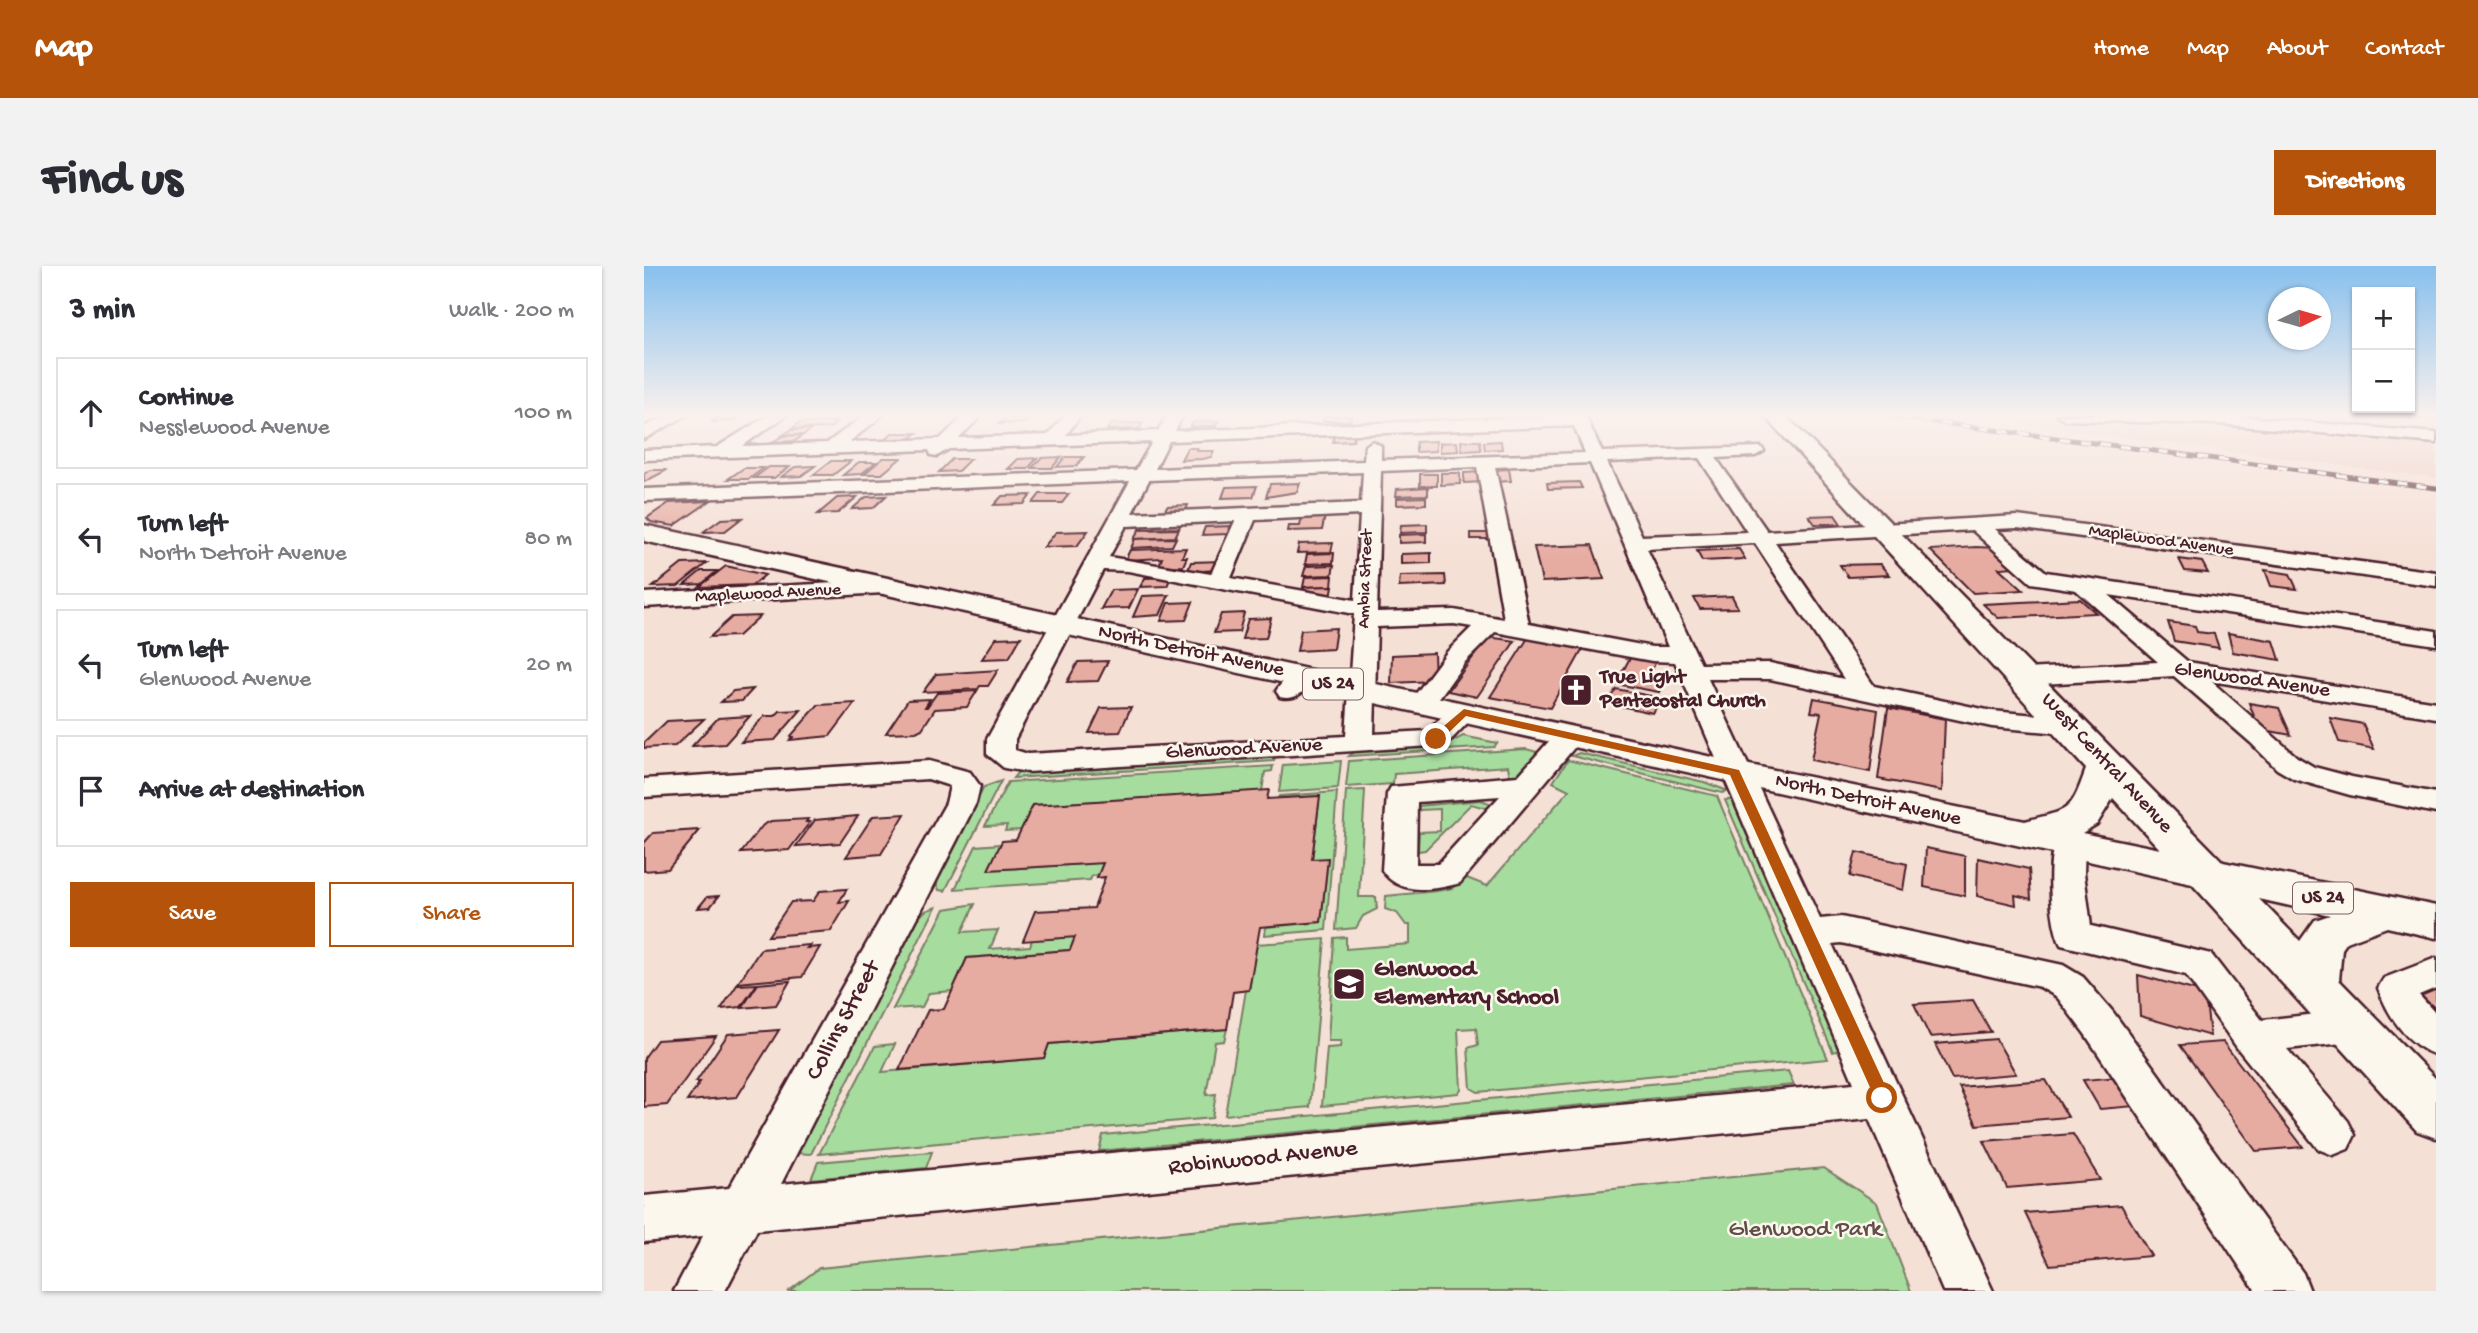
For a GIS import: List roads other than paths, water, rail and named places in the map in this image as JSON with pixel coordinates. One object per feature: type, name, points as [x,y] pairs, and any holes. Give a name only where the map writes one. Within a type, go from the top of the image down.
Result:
[{"type":"main road","name":"West Central Avenue","points":[[1820,463],[2352,1026],[2427,1094]]},
{"type":"main road","name":"North Detroit Avenue","points":[[644,533],[1062,624],[1295,684],[1362,690],[2209,874],[2421,923]]},
{"type":"main road","points":[[2023,834],[2069,824],[2085,816],[2093,804],[2106,764]]},
{"type":"main road","points":[[2315,986],[2320,946],[2331,931],[2421,923]]},
{"type":"street","points":[[648,498],[704,463]]},
{"type":"street","points":[[901,485],[923,463]]},
{"type":"street","points":[[1062,624],[1148,463]]},
{"type":"street","name":"Ambia Street","points":[[1360,743],[1368,509],[1372,463]]},
{"type":"street","points":[[648,498],[1444,463]]},
{"type":"street","points":[[1485,463],[1518,629]]},
{"type":"street","points":[[1599,463],[1968,1291]]},
{"type":"street","points":[[1711,463],[1865,691]]},
{"type":"street","points":[[1118,520],[1368,509]]},
{"type":"street","points":[[1219,581],[1248,514]]},
{"type":"street","points":[[1977,524],[2039,578],[2436,638]]},
{"type":"street","name":"Maplewood Avenue","points":[[1634,543],[1977,524],[2031,524],[2436,579]]},
{"type":"street","points":[[1095,563],[1128,565],[1219,581],[1364,615],[1440,617],[1489,624],[1688,663],[1770,671],[1992,719],[2071,726]]},
{"type":"street","points":[[2082,585],[2261,737],[2287,763],[2304,773],[2350,786],[2436,803]]},
{"type":"street","name":"Maplewood Avenue","points":[[644,600],[893,587]]},
{"type":"street","name":"Glenwood Avenue","points":[[1062,624],[1001,739],[1001,754],[1014,762],[1274,740],[1360,743],[1436,739],[1464,712]]},
{"type":"street","points":[[1422,703],[1456,657],[1489,624]]},
{"type":"street","name":"Glenwood Avenue","points":[[2025,677],[2179,668],[2436,710]]},
{"type":"street","points":[[1526,785],[1569,736]]},
{"type":"street","name":"Collins Street","points":[[644,788],[929,770],[948,773],[963,782],[965,791],[961,803],[699,1291]]},
{"type":"street","points":[[2069,844],[2067,873],[2074,936],[2198,964],[2252,1037],[2333,1135]]},
{"type":"street","points":[[1809,934],[1841,930],[2050,975],[2070,987],[2099,1023],[2285,1291]]},
{"type":"street","points":[[2434,1035],[2404,1007],[2397,988],[2436,972]]},
{"type":"street","points":[[2252,1037],[2352,1026]]},
{"type":"street","name":"Robinwood Avenue","points":[[644,1219],[1882,1098]]},
{"type":"railway","points":[[2245,463],[2436,488]]},
{"type":"place","name":"True Light Pentecostal Church","points":[[1576,690]]},
{"type":"place","name":"Glenwood Elementary School","points":[[1349,984]]},
{"type":"park label","name":"Glenwood Park","points":[[1805,1230]]}]
